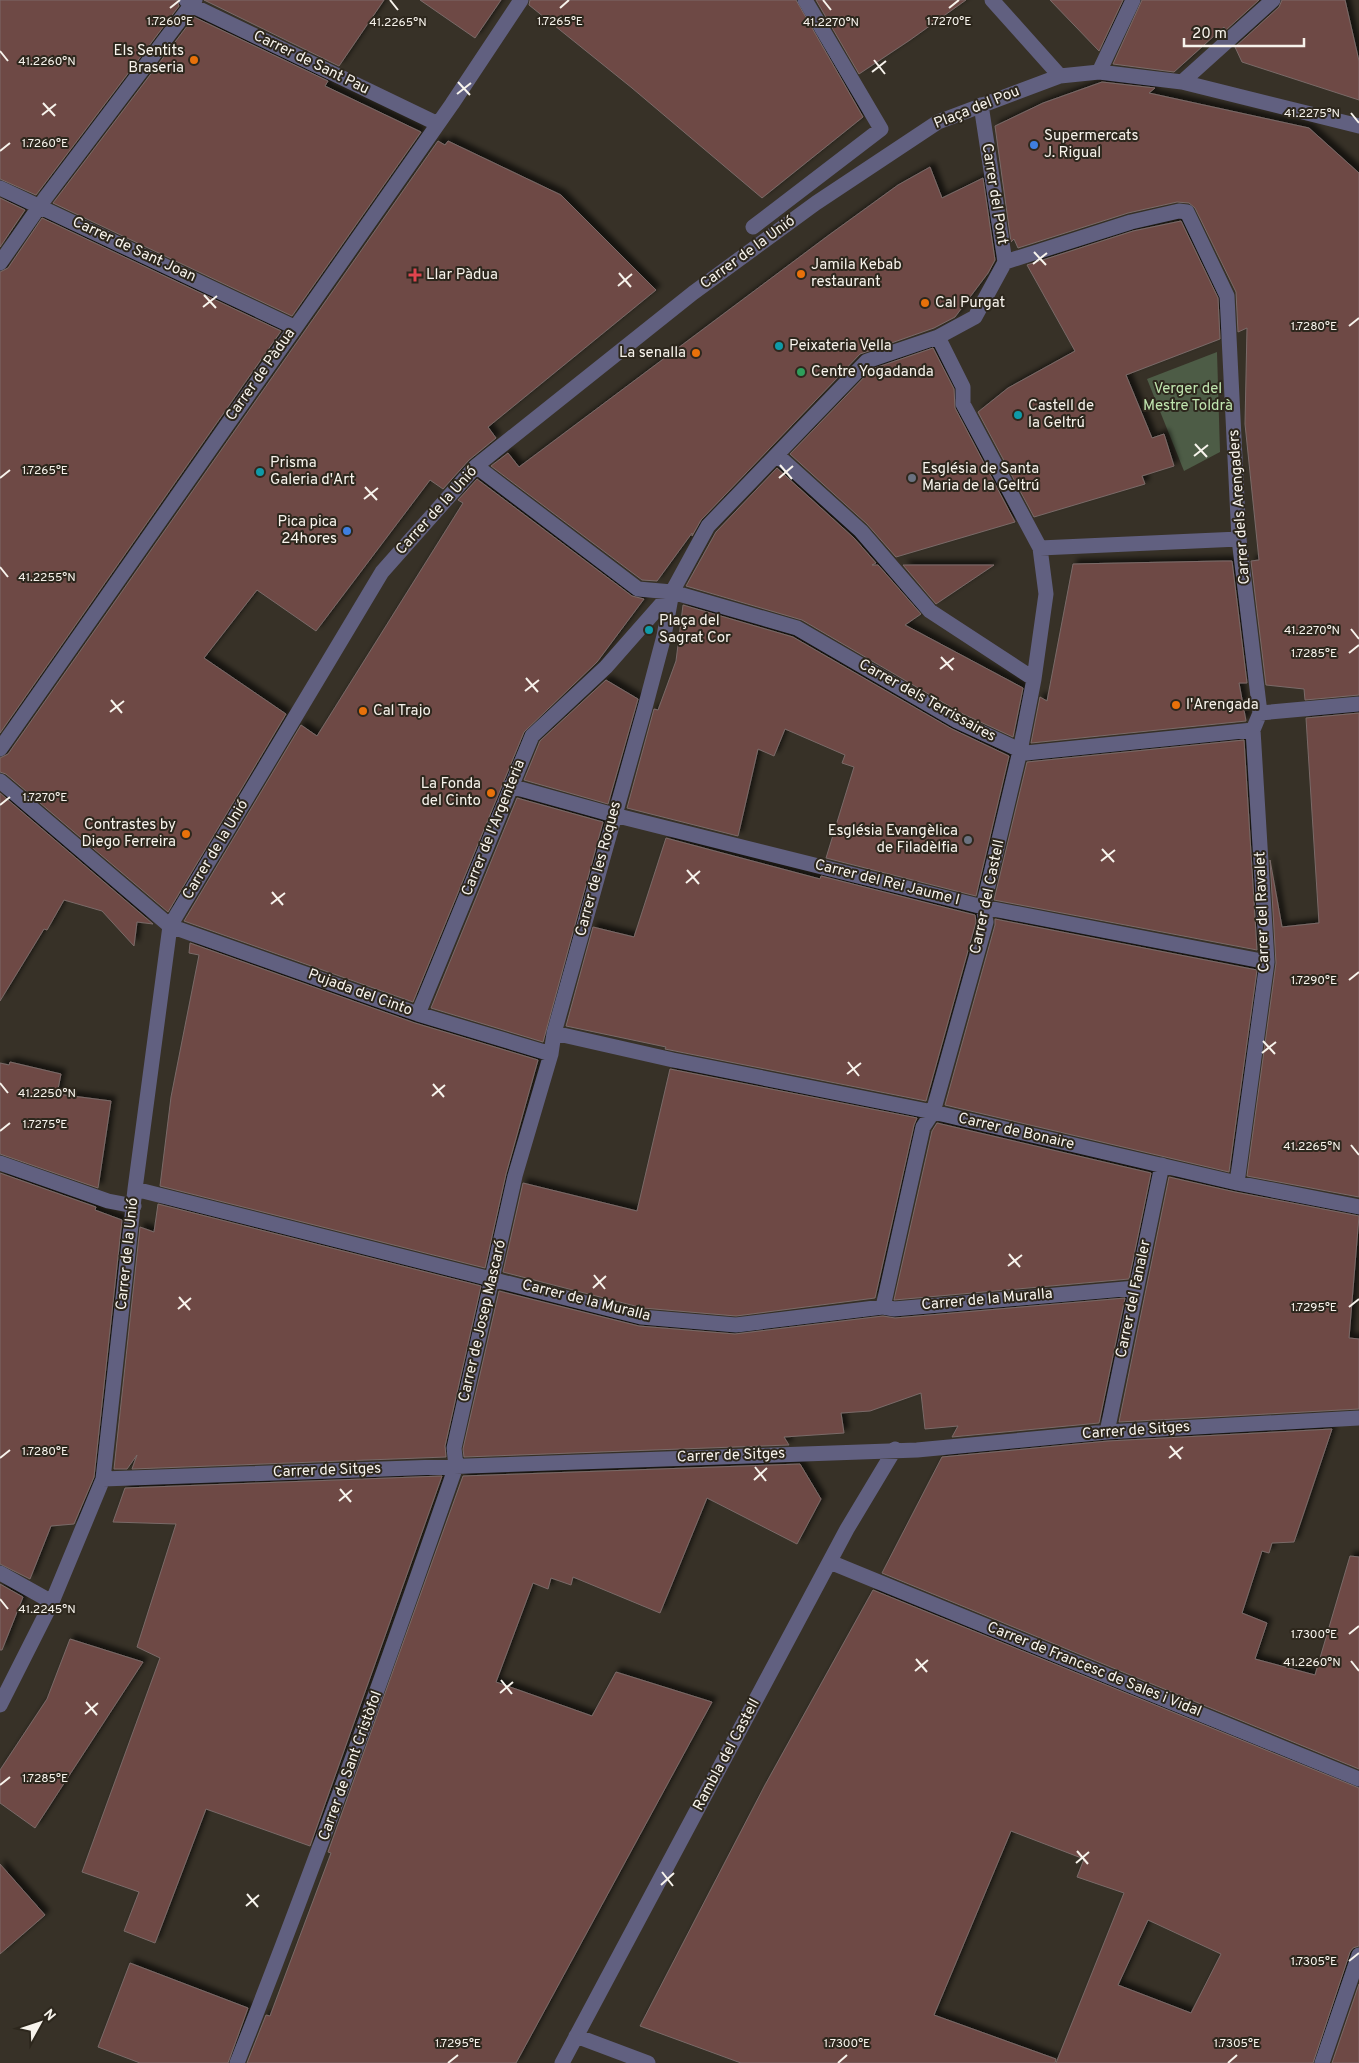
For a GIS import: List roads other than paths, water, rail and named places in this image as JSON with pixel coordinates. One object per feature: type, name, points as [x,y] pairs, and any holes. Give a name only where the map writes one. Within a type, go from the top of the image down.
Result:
[{"type":"street","name":"Carrer de Pàdua","points":[[0,749],[438,124],[522,0]]},
{"type":"street","points":[[753,228],[881,129],[805,0]]},
{"type":"street","points":[[992,0],[1060,76]]},
{"type":"street","points":[[1099,72],[1132,0]]},
{"type":"street","points":[[1182,82],[1273,0]]},
{"type":"street","name":"Carrer de Sant Pau","points":[[191,2],[438,124]]},
{"type":"street","points":[[0,263],[191,2]]},
{"type":"street","name":"Plaça del Pou","points":[[816,203],[938,122],[1060,76],[1099,72],[1182,82],[1359,126]]},
{"type":"street","name":"Carrer del Pont","points":[[672,592],[708,526],[867,361],[938,337],[975,317],[1004,262],[981,105]]},
{"type":"street","name":"Carrer de Sant Joan","points":[[0,188],[294,327]]},
{"type":"street","name":"Carrer de la Unió","points":[[0,1705],[52,1602],[103,1478],[136,1189],[170,926],[382,572],[476,466],[693,293],[766,242],[816,203]]},
{"type":"street","name":"Carrer dels Arengaders","points":[[1004,262],[1131,222],[1179,211],[1187,212],[1227,296],[1239,540],[1260,713],[1253,730]]},
{"type":"street","points":[[938,337],[963,387],[963,404],[1040,548],[1239,540]]},
{"type":"street","points":[[777,455],[862,531],[930,611],[1034,679]]},
{"type":"street","name":"Carrer dels Terrissaires","points":[[476,466],[638,589],[672,592],[797,628],[957,721],[1020,751],[1026,753],[1253,730]]},
{"type":"street","name":"Carrer del Castell","points":[[884,1308],[923,1127],[932,1112],[986,922],[983,907],[1020,751],[1034,679],[1046,594],[1040,548]]},
{"type":"street","name":"Carrer de l'Argenteria","points":[[418,1014],[532,736],[606,667],[672,592]]},
{"type":"street","name":"Carrer de les Roques","points":[[551,1054],[554,1034],[664,636],[672,592]]},
{"type":"street","points":[[1260,713],[1359,704]]},
{"type":"street","name":"Carrer del Ravalet","points":[[1237,1183],[1267,962],[1253,730]]},
{"type":"street","points":[[0,780],[170,926]]},
{"type":"street","name":"Carrer del Rei Jaume I","points":[[510,786],[614,815],[983,907],[1267,962]]},
{"type":"street","name":"Pujada del Cinto","points":[[170,926],[418,1014],[551,1054]]},
{"type":"street","name":"Carrer de Bonaire","points":[[554,1034],[672,1060],[932,1112],[1237,1183],[1359,1207]]},
{"type":"street","name":"Carrer de Josep Mascaró","points":[[456,1466],[454,1448],[515,1176],[551,1054]]},
{"type":"street","points":[[0,1163],[108,1201],[134,1206]]},
{"type":"street","name":"Carrer del Fanaler","points":[[1107,1432],[1162,1166]]},
{"type":"street","name":"Carrer de la Muralla","points":[[136,1189],[641,1317],[736,1326],[884,1308],[904,1308],[1136,1288]]},
{"type":"street","name":"Carrer de Sitges","points":[[103,1478],[895,1449],[917,1450],[1107,1432],[1359,1418]]},
{"type":"street","name":"Rambla del Castell","points":[[562,2063],[830,1562],[895,1449]]},
{"type":"street","name":"Carrer de Sant Cristòfol","points":[[238,2063],[296,1914],[378,1692],[456,1466]]},
{"type":"street","name":"Carrer de Francesc de Sales i Vidal","points":[[830,1562],[1359,1779]]},
{"type":"street","points":[[0,1573],[52,1602]]},
{"type":"street","points":[[1322,2063],[1359,1955]]},
{"type":"street","points":[[576,2036],[648,2063]]},
{"type":"place","name":"Els Sentits Braseria","points":[[194,60]]},
{"type":"place","name":"Supermercats J. Rigual","points":[[1034,145]]},
{"type":"place","name":"Jamila Kebab restaurant","points":[[801,274]]},
{"type":"place","name":"Llar Pàdua","points":[[415,275]]},
{"type":"place","name":"Cal Purgat","points":[[925,303]]},
{"type":"place","name":"Peixateria Vella","points":[[779,346]]},
{"type":"place","name":"La senalla","points":[[696,353]]},
{"type":"place","name":"Centre Yogadanda","points":[[801,372]]},
{"type":"place","name":"Castell de la Geltrú","points":[[1018,415]]},
{"type":"place","name":"Prisma Galeria d'Art","points":[[260,472]]},
{"type":"place","name":"Església de Santa Maria de la Geltrú","points":[[912,478]]},
{"type":"place","name":"Pica pica 24hores","points":[[347,531]]},
{"type":"place","name":"Plaça del Sagrat Cor","points":[[649,630]]},
{"type":"place","name":"l'Arengada","points":[[1176,705]]},
{"type":"place","name":"Cal Trajo","points":[[363,711]]},
{"type":"place","name":"La Fonda del Cinto","points":[[491,793]]},
{"type":"place","name":"Contrastes by Diego Ferreira","points":[[186,834]]},
{"type":"place","name":"Església Evangèlica de Filadèlfia","points":[[968,840]]},
{"type":"park label","name":"Verger del Mestre Toldrà","points":[[1188,398]]}]
